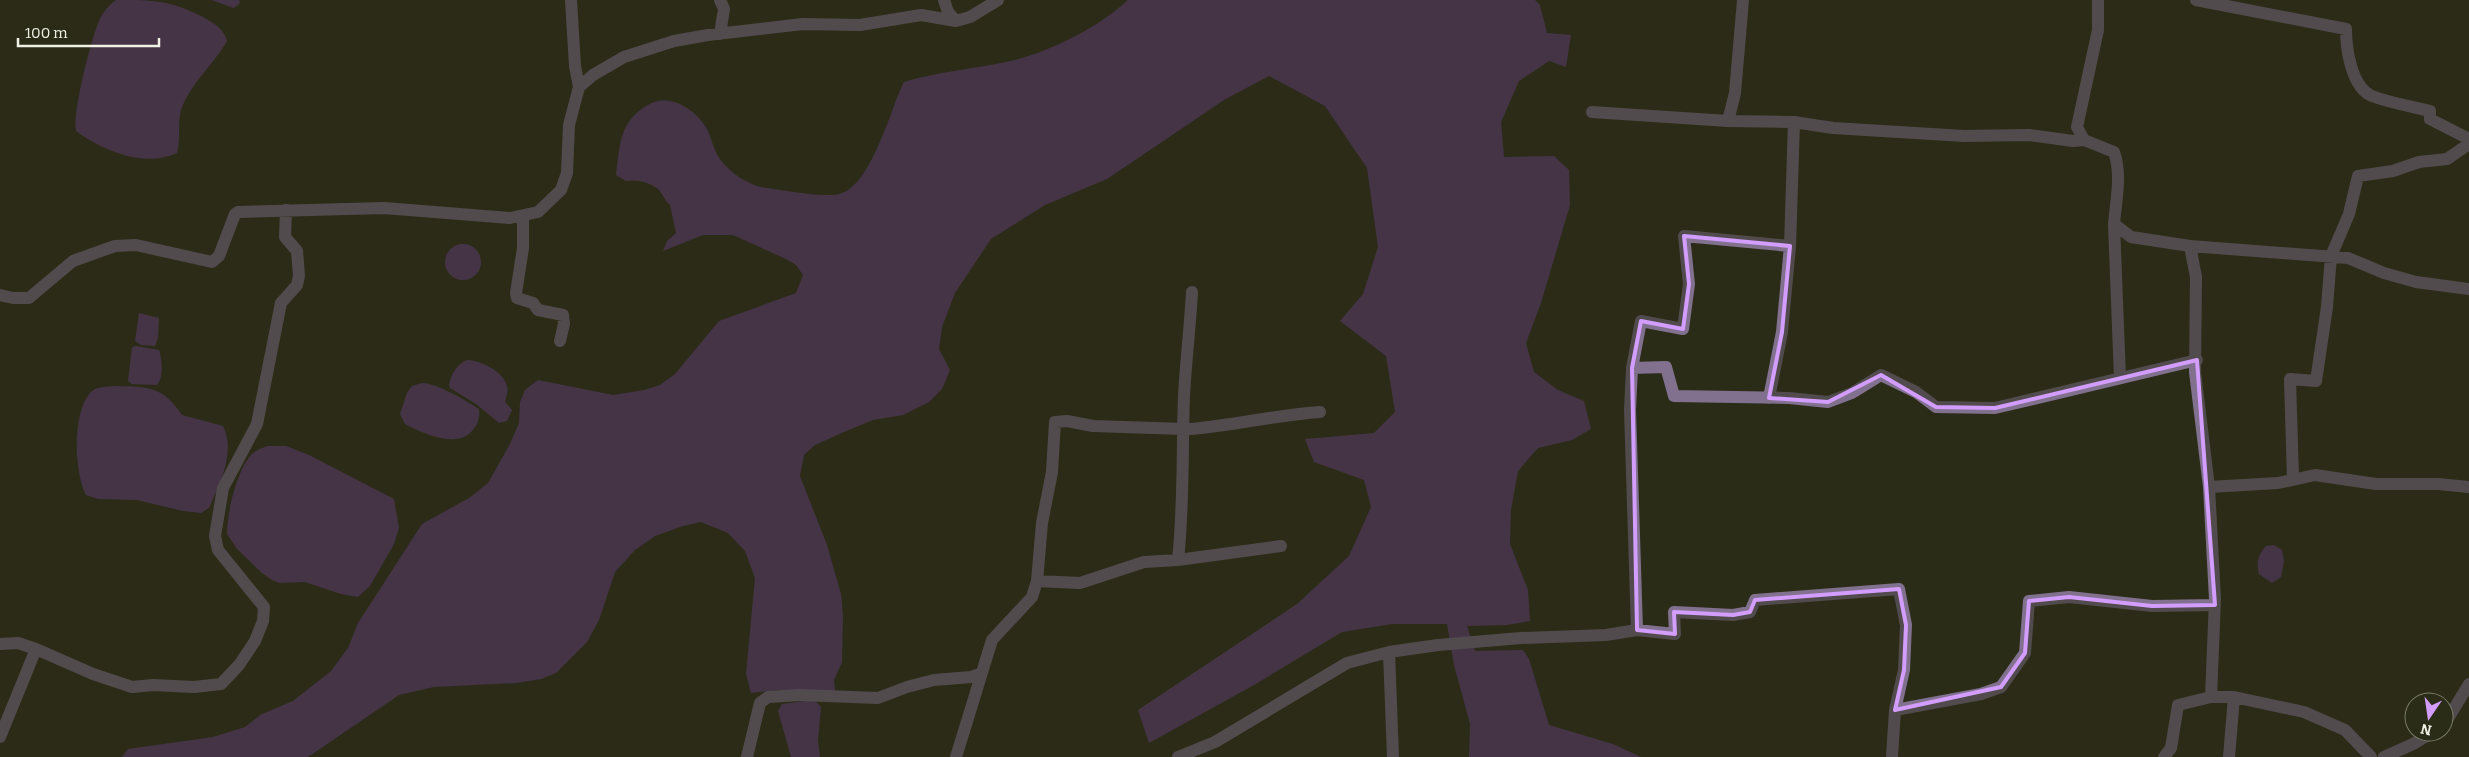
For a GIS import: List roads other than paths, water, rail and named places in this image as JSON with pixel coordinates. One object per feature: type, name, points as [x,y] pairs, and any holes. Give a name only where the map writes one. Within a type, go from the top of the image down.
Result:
[{"type":"street","points":[[0,295],[13,298],[29,298],[73,261],[115,246],[136,245],[212,262],[219,256],[236,213],[384,208],[510,218],[523,217],[538,212],[561,190],[567,173],[569,125],[579,87],[575,66],[571,0]]},
{"type":"street","points":[[720,0],[724,8],[720,34]]},
{"type":"street","points":[[944,0],[948,12],[956,21]]},
{"type":"street","points":[[579,87],[593,75],[624,58],[674,41],[819,23],[880,24],[921,15],[956,21],[970,17],[998,0]]},
{"type":"street","points":[[1728,121],[1735,93],[1743,0]]},
{"type":"street","points":[[2084,140],[2077,127],[2098,30],[2098,0]]},
{"type":"street","points":[[2196,0],[2346,29],[2347,54],[2359,82],[2370,95],[2430,111],[2430,119],[2469,140]]},
{"type":"street","points":[[1592,112],[1728,121],[1794,122],[1833,128],[1964,136],[2029,135],[2073,141],[2084,140],[2114,152],[2118,163],[2114,224],[2120,378]]},
{"type":"street","points":[[1769,398],[1782,332],[1790,246],[1794,122]]},
{"type":"street","points":[[2293,480],[2290,379],[2316,381],[2327,307],[2331,256],[2349,214],[2358,176],[2393,171],[2419,162],[2447,159],[2469,144]]},
{"type":"street","points":[[0,644],[18,644],[36,649],[93,674],[132,686],[194,687],[221,684],[239,665],[254,642],[262,621],[264,607],[218,550],[214,536],[223,488],[257,424],[281,303],[297,285],[299,276],[297,251],[285,237],[286,210]]},
{"type":"street","points":[[523,217],[523,248],[516,293],[517,298],[533,303],[538,310],[563,315],[564,324],[560,341]]},
{"type":"street","points":[[2114,224],[2131,237],[2190,246],[2348,258],[2384,273],[2416,282],[2469,290]]},
{"type":"street","points":[[1638,630],[1630,410],[1632,368],[1641,321],[1682,329],[1690,284],[1684,236],[1790,246]]},
{"type":"street","points":[[2190,246],[2196,277],[2197,360],[2195,372],[2209,487],[2215,605],[2212,697]]},
{"type":"street","points":[[1178,560],[1192,292]]},
{"type":"street","points":[[1632,368],[1666,367],[1674,396],[1769,398],[1828,402],[1852,393],[1881,375],[1916,392],[1936,407],[1994,408],[2197,360]]},
{"type":"street","points":[[956,757],[992,640],[1032,597],[1037,581],[1042,523],[1052,472],[1055,422],[1067,421],[1093,426],[1184,429],[1245,424],[1284,415],[1320,412]]},
{"type":"street","points":[[2209,487],[2237,487],[2293,480],[2315,475],[2376,484],[2438,484],[2469,487]]},
{"type":"street","points":[[1037,581],[1080,583],[1144,562],[1178,560],[1281,546]]},
{"type":"street","points":[[1178,757],[1215,742],[1347,663],[1389,652],[1438,645],[1606,635],[1638,630],[1675,634],[1674,612],[1734,615],[1750,612],[1755,600],[1899,589],[1906,625],[1904,670],[1895,710],[1892,757]]},
{"type":"street","points":[[1895,710],[1981,694],[2002,687],[2025,653],[2029,600],[2069,597],[2152,606],[2215,605]]},
{"type":"street","points":[[0,737],[36,649]]},
{"type":"street","points":[[1389,652],[1393,757]]},
{"type":"street","points":[[747,757],[760,703],[768,697],[800,695],[878,698],[907,687],[934,680],[971,677],[980,674]]},
{"type":"street","points":[[2454,709],[2469,684]]},
{"type":"street","points":[[2164,757],[2172,748],[2178,705],[2212,697],[2234,697],[2304,712],[2345,730],[2371,757]]},
{"type":"street","points":[[2229,757],[2232,743],[2234,697]]},
{"type":"street","points":[[2384,757],[2416,742]]}]
